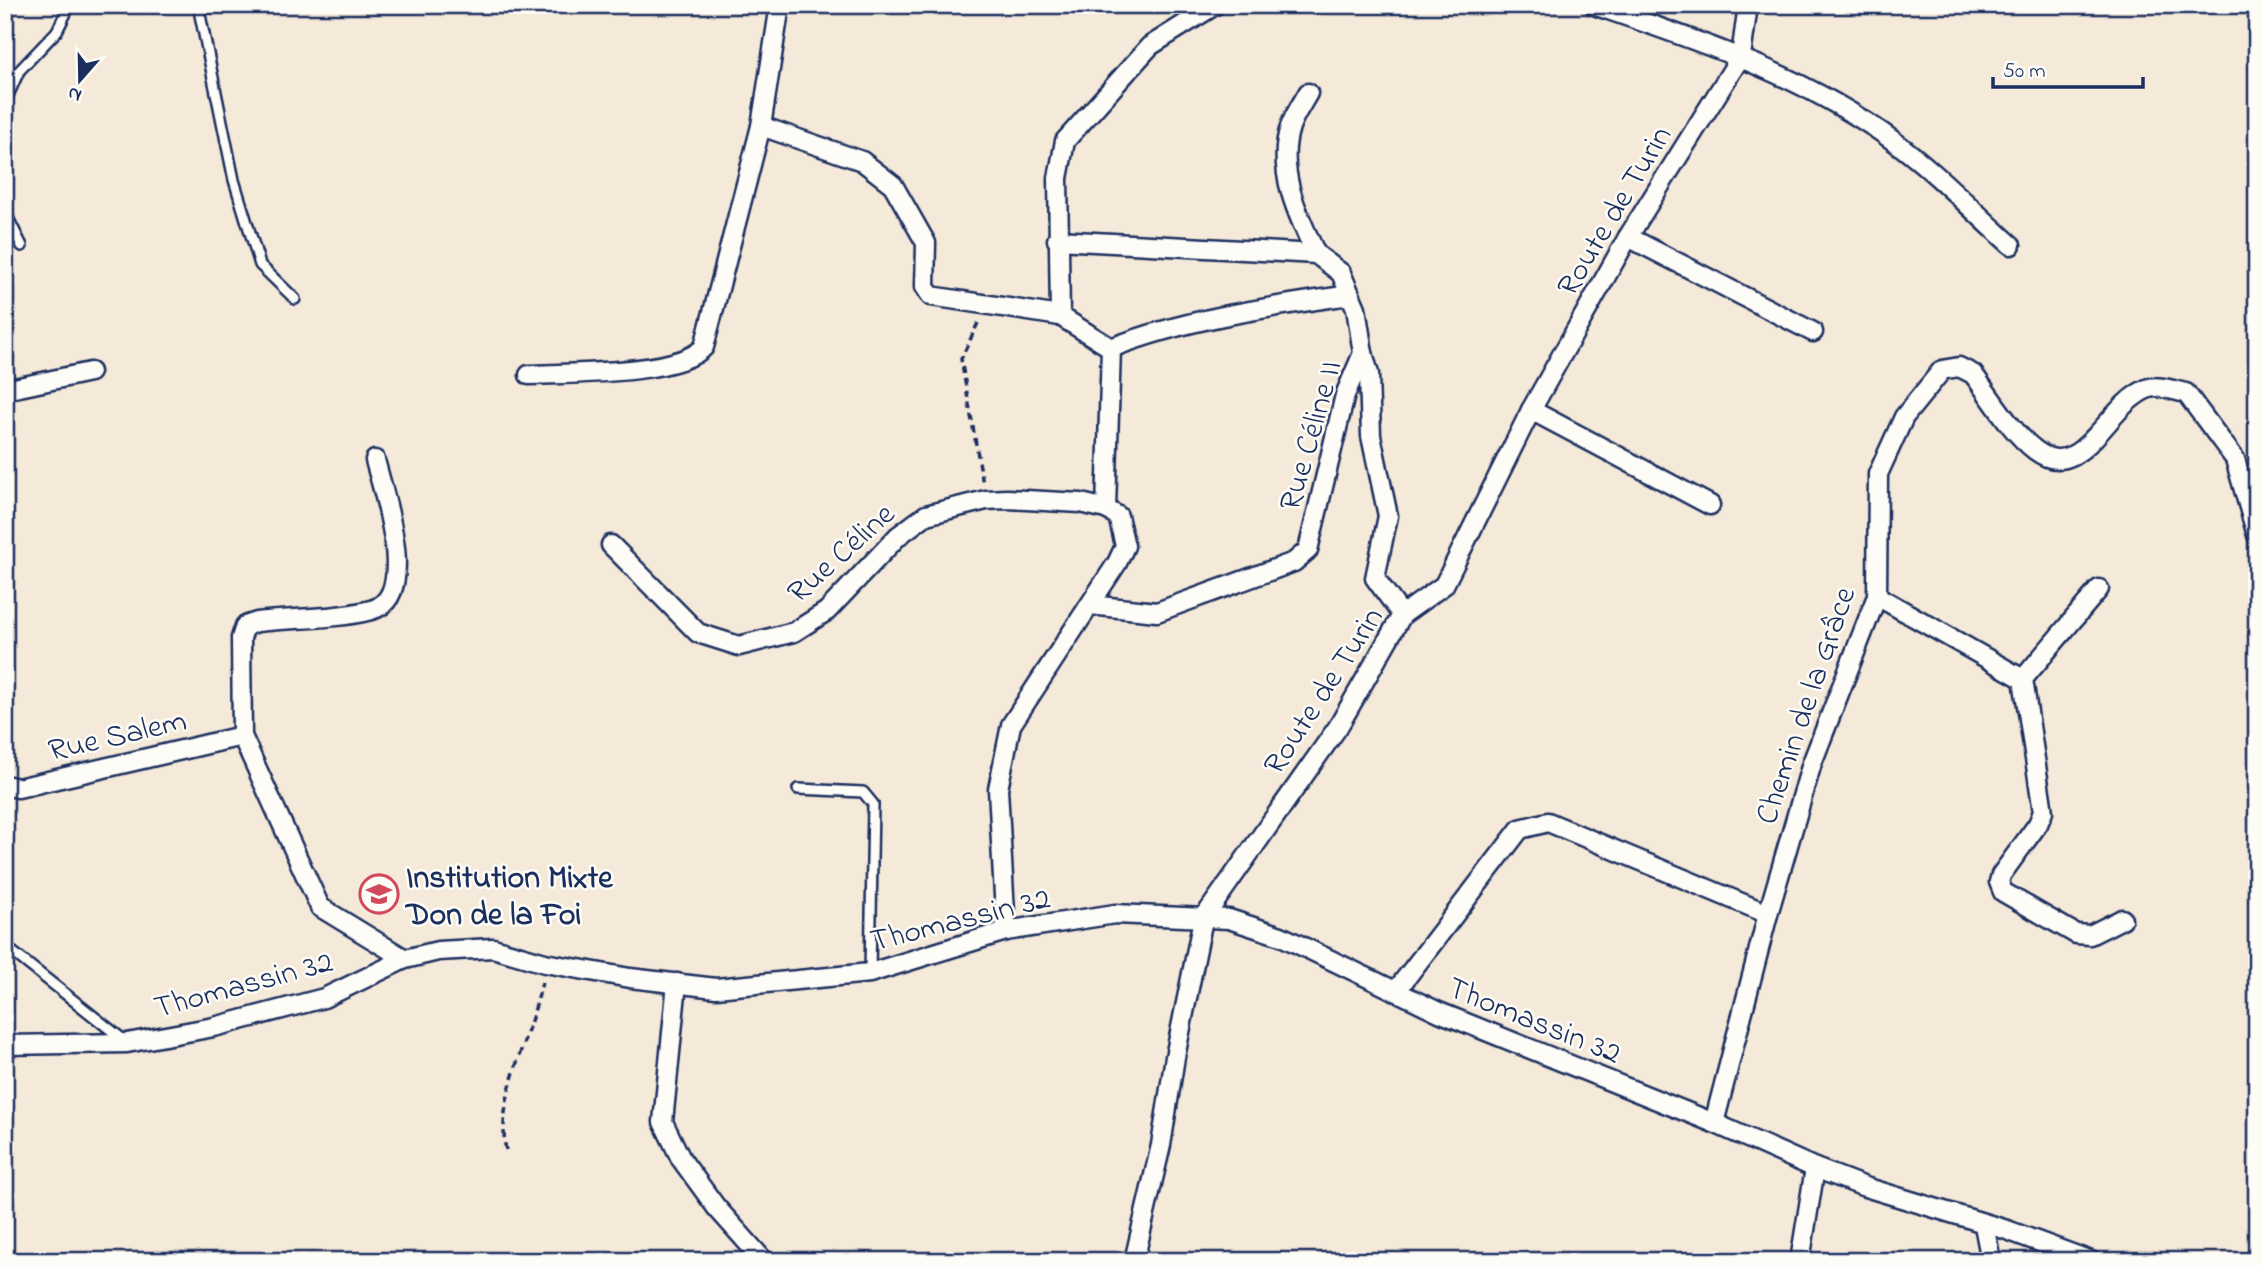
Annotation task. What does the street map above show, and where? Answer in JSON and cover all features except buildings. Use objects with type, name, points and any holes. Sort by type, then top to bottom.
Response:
[{"type":"street","points":[[528,375],[670,365],[696,356],[709,332],[761,126],[780,5]]},
{"type":"street","points":[[1060,316],[1058,178],[1065,141],[1150,46],[1215,5]]},
{"type":"street","points":[[1594,5],[1741,56],[1824,96],[1895,142],[2011,245]]},
{"type":"street","name":"Route de Turin","points":[[1134,1261],[1161,1144],[1203,919],[1338,727],[1402,615],[1444,585],[1531,410],[1628,237],[1741,56],[1748,5]]},
{"type":"street","points":[[1057,240],[1315,254],[1295,208],[1287,150],[1290,127],[1308,93]]},
{"type":"street","points":[[761,126],[862,161],[893,185],[926,243],[925,287],[931,296],[1060,316],[1111,348]]},
{"type":"street","points":[[1628,237],[1813,332]]},
{"type":"street","name":"Rue Céline II","points":[[1090,605],[1157,612],[1294,562],[1308,550],[1345,395],[1363,353],[1356,308],[1341,273],[1315,254]]},
{"type":"street","points":[[1111,348],[1165,329],[1270,307],[1350,295]]},
{"type":"street","points":[[1006,931],[998,789],[1011,725],[1090,605],[1125,546],[1118,516],[1106,509],[1111,348]]},
{"type":"street","points":[[1363,353],[1369,374],[1371,436],[1388,516],[1375,578],[1402,615]]},
{"type":"street","name":"Chemin de la Grâce","points":[[1714,1123],[1768,914],[1812,763],[1877,596],[1878,474],[1904,417],[1942,370],[1959,367],[1973,374],[2034,449],[2055,460],[2077,456],[2124,402],[2152,387],[2186,393],[2235,459],[2257,535]]},
{"type":"street","points":[[5,390],[90,372]]},
{"type":"street","points":[[1531,410],[1710,505]]},
{"type":"street","points":[[375,460],[398,557],[396,579],[389,596],[374,610],[257,622],[245,626],[241,638],[242,736],[320,907],[405,959]]},
{"type":"street","name":"Rue Céline","points":[[611,545],[698,634],[739,646],[794,632],[827,611],[898,536],[926,515],[986,500],[1081,503],[1106,509]]},
{"type":"street","points":[[2099,589],[2023,679],[2043,812],[2038,824],[2001,875],[1999,882],[2003,892],[2076,934],[2090,935],[2122,919]]},
{"type":"street","points":[[1877,596],[2023,679]]},
{"type":"street","name":"Rue Salem","points":[[5,785],[18,788],[242,736]]},
{"type":"street","points":[[1396,991],[1520,829],[1537,823],[1548,822],[1768,914]]},
{"type":"street","name":"Thomassin 32","points":[[5,1045],[127,1043],[214,1027],[324,998],[405,959],[438,951],[493,948],[545,963],[716,988],[870,973],[1006,931],[1115,914],[1229,919],[1281,936],[1439,1012],[1714,1123],[1815,1168],[1984,1225],[2007,1230],[2091,1261]]},
{"type":"street","points":[[677,983],[663,1122],[681,1159],[716,1207],[764,1261]]},
{"type":"street","points":[[1800,1261],[1815,1168]]},
{"type":"street","points":[[1984,1225],[1991,1261]]},
{"type":"lane","points":[[5,102],[19,71],[57,31],[70,5]]},
{"type":"lane","points":[[198,5],[234,180],[260,265],[295,299]]},
{"type":"lane","points":[[5,212],[22,246]]},
{"type":"lane","points":[[797,789],[863,792],[873,804],[870,973]]},
{"type":"lane","points":[[5,946],[127,1043]]},
{"type":"path","points":[[986,500],[961,359],[988,305]]},
{"type":"path","points":[[506,1150],[505,1103],[538,1002],[545,963]]},
{"type":"place","name":"Institution Mixte Don de la Foi","points":[[379,894]]}]
